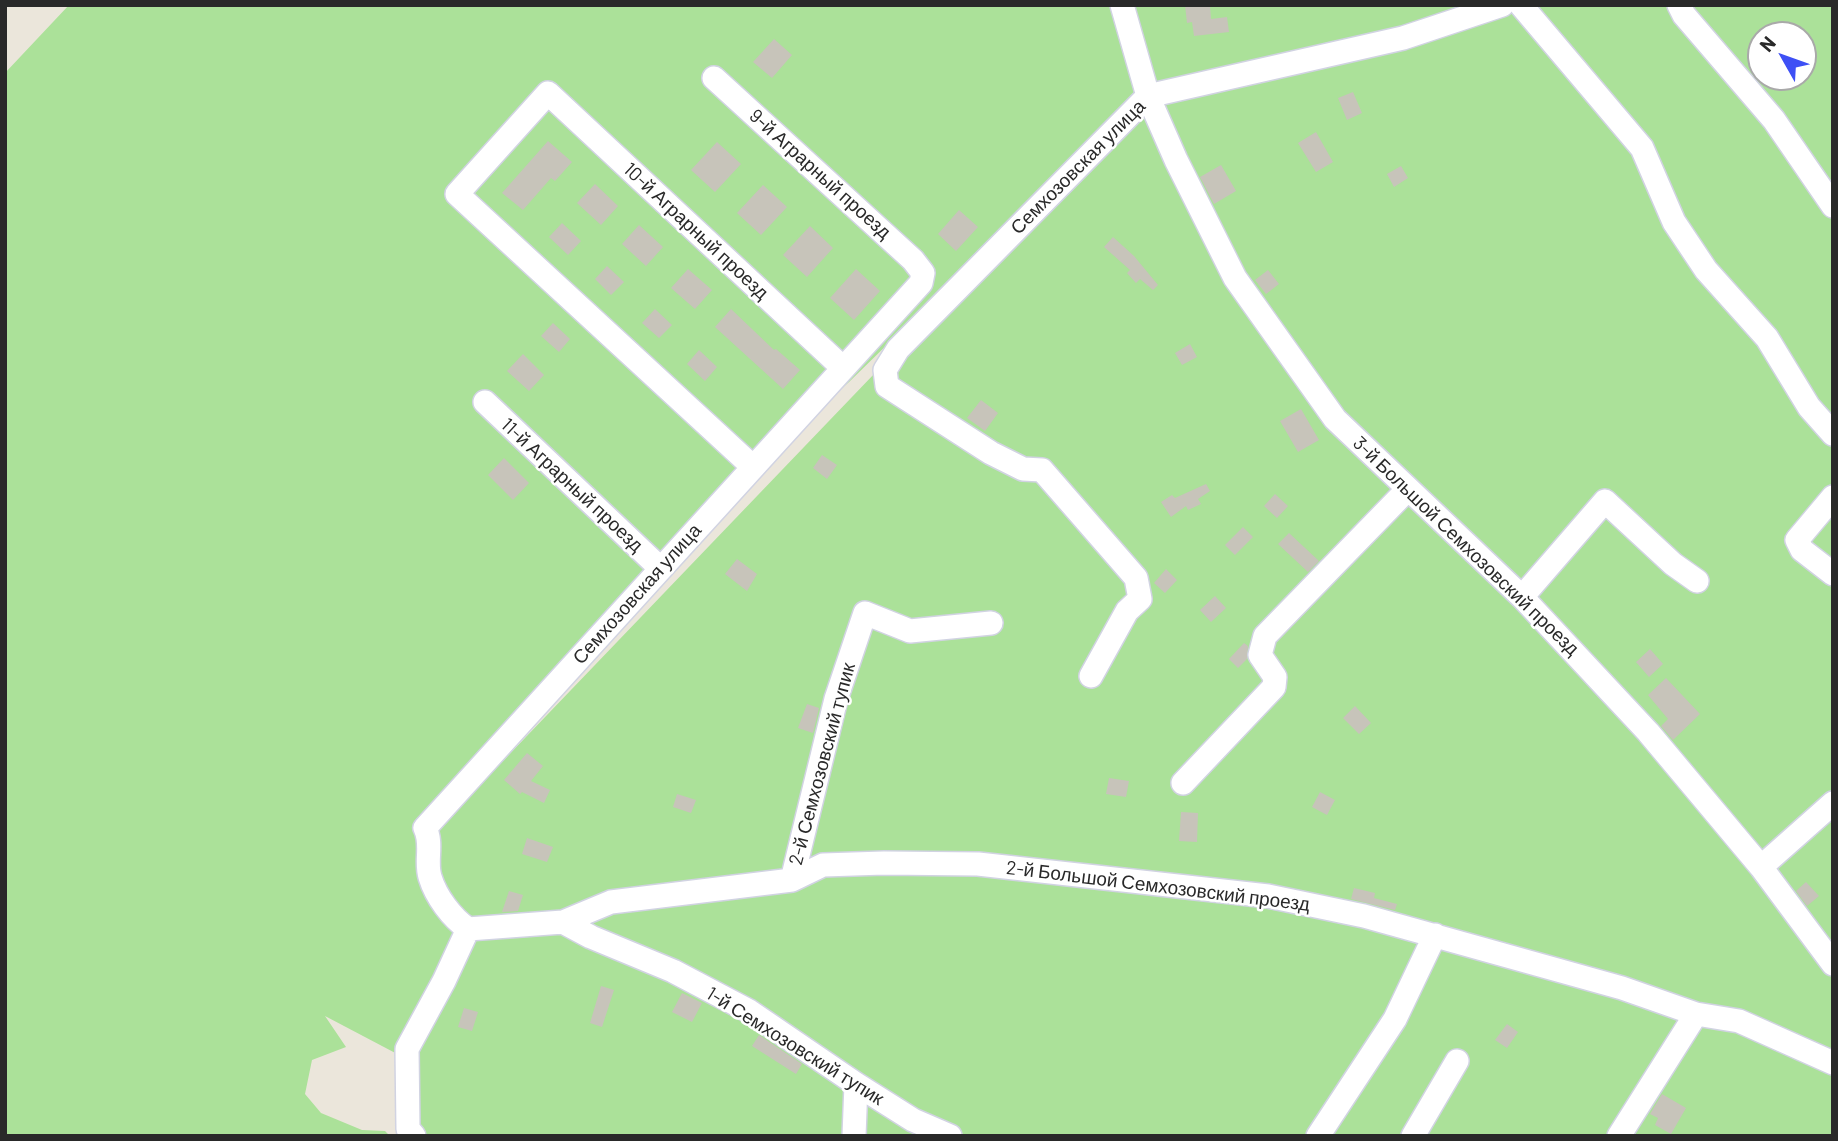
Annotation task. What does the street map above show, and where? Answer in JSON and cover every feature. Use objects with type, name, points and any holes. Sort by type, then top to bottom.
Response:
[{"type":"street","name":"3-й Большой Семхозовский проезд","points":[[1122,5],[1148,96],[1176,160],[1235,278],[1335,419],[1522,597],[1648,732],[1761,867],[1833,964]]},
{"type":"street","name":"Семхозовская улица","points":[[1091,676],[1127,611],[1140,599],[1136,578],[1042,470],[1023,469],[991,453],[887,386],[885,370],[898,349],[1148,96],[1403,38],[1502,5]]},
{"type":"street","points":[[1521,5],[1642,148],[1681,232],[1706,270],[1767,338],[1809,407],[1833,434]]},
{"type":"street","points":[[1679,5],[1684,15],[1774,120],[1833,206]]},
{"type":"street","name":"9-й Аграрный проезд","points":[[714,78],[913,260],[923,273]]},
{"type":"street","name":"10-й Аграрный проезд","points":[[753,467],[457,194],[548,93],[843,368]]},
{"type":"street","name":"Семхозовская улица","points":[[468,929],[452,918],[430,877],[430,838],[425,828],[921,283],[923,273]]},
{"type":"street","name":"11-й Аграрный проезд","points":[[485,402],[660,568]]},
{"type":"street","points":[[1183,783],[1274,687],[1275,677],[1260,654],[1265,636],[1408,489]]},
{"type":"street","points":[[1833,497],[1797,541],[1801,550],[1833,574]]},
{"type":"street","points":[[1522,597],[1605,501],[1673,564],[1697,581]]},
{"type":"street","name":"2-й Семхозовский тупик","points":[[792,880],[836,699],[865,613],[910,631],[991,623]]},
{"type":"street","points":[[1761,867],[1833,803]]},
{"type":"street","name":"2-й Большой Семхозовский проезд","points":[[468,929],[563,922],[611,902],[792,880],[823,865],[978,864],[1268,896],[1364,915],[1622,988],[1696,1014],[1739,1021],[1833,1063]]},
{"type":"street","name":"1-й Семхозовский тупик","points":[[563,922],[591,937],[673,971],[749,1012],[914,1120],[950,1136]]},
{"type":"street","points":[[414,1136],[408,1129],[408,1048],[468,929]]},
{"type":"street","points":[[1318,1136],[1395,1019],[1434,935]]},
{"type":"street","points":[[1619,1136],[1696,1014]]},
{"type":"street","points":[[1413,1136],[1457,1061]]},
{"type":"street","points":[[854,1136],[856,1084]]},
{"type":"green space","points":[[69,5],[1833,5],[1833,1136],[427,1136],[397,1108],[401,1056],[325,1016],[346,1047],[312,1060],[305,1094],[321,1113],[362,1130],[385,1131],[390,1136],[5,1136],[5,73]],"holes":[[[897,335],[898,349],[430,837],[753,467],[849,382]]]},
{"type":"building","points":[[1185,5],[1210,5],[1211,19],[1227,17],[1229,32],[1194,36],[1192,22],[1187,23]]},
{"type":"building","points":[[774,39],[792,55],[772,78],[753,62]]},
{"type":"building","points":[[1353,92],[1362,113],[1347,120],[1338,98]]},
{"type":"building","points":[[1316,132],[1333,162],[1316,172],[1298,143]]},
{"type":"building","points":[[548,141],[572,162],[555,181],[551,178],[523,210],[502,193]]},
{"type":"building","points":[[717,142],[741,164],[715,192],[691,170]]},
{"type":"building","points":[[1221,165],[1236,191],[1214,204],[1200,177]]},
{"type":"building","points":[[1401,166],[1408,178],[1394,187],[1387,174]]},
{"type":"building","points":[[595,184],[618,206],[601,225],[577,203]]},
{"type":"building","points":[[763,185],[787,207],[761,235],[737,213]]},
{"type":"building","points":[[959,210],[978,227],[956,251],[938,234]]},
{"type":"building","points":[[562,223],[581,241],[568,255],[549,237]]},
{"type":"building","points":[[639,225],[663,247],[646,266],[622,244]]},
{"type":"building","points":[[810,226],[833,248],[807,277],[783,255]]},
{"type":"building","points":[[1113,237],[1134,256],[1158,285],[1153,290],[1140,279],[1136,283],[1127,273],[1130,270],[1104,247]]},
{"type":"building","points":[[607,266],[624,282],[611,295],[595,279]]},
{"type":"building","points":[[688,269],[712,290],[695,309],[671,288]]},
{"type":"building","points":[[856,269],[880,291],[854,320],[830,298]]},
{"type":"building","points":[[1268,270],[1279,284],[1266,294],[1255,280]]},
{"type":"building","points":[[655,309],[672,325],[659,338],[642,323]]},
{"type":"building","points":[[731,309],[774,350],[800,370],[783,389],[715,327]]},
{"type":"building","points":[[553,323],[570,339],[559,352],[541,336]]},
{"type":"building","points":[[1190,344],[1197,357],[1182,365],[1175,353]]},
{"type":"building","points":[[699,350],[717,367],[705,381],[687,364]]},
{"type":"building","points":[[523,354],[544,375],[529,391],[507,371]]},
{"type":"building","points":[[981,400],[998,413],[985,431],[967,418]]},
{"type":"building","points":[[1301,409],[1319,440],[1298,452],[1280,421]]},
{"type":"building","points":[[822,455],[837,465],[827,479],[813,468]]},
{"type":"building","points":[[504,458],[529,483],[513,500],[488,475]]},
{"type":"building","points":[[1206,484],[1210,491],[1198,499],[1201,504],[1188,510],[1186,506],[1171,517],[1161,502],[1172,495],[1175,498]]},
{"type":"building","points":[[1275,494],[1288,506],[1277,518],[1264,506]]},
{"type":"building","points":[[1243,527],[1253,537],[1235,555],[1225,545]]},
{"type":"building","points":[[1289,533],[1319,561],[1308,572],[1278,544]]},
{"type":"building","points":[[737,559],[757,574],[747,591],[725,574]]},
{"type":"building","points":[[1166,569],[1177,580],[1165,593],[1154,583]]},
{"type":"building","points":[[1215,596],[1226,608],[1211,622],[1200,610]]},
{"type":"building","points":[[1244,643],[1248,646],[1247,659],[1238,668],[1229,659]]},
{"type":"building","points":[[1650,649],[1663,664],[1649,677],[1636,662]]},
{"type":"building","points":[[1666,678],[1700,714],[1673,740],[1661,726],[1668,719],[1648,695]]},
{"type":"building","points":[[807,704],[819,708],[813,733],[798,728]]},
{"type":"building","points":[[1355,706],[1371,723],[1359,734],[1343,718]]},
{"type":"building","points":[[527,753],[543,766],[531,781],[550,790],[544,803],[522,792],[520,794],[504,780]]},
{"type":"building","points":[[1109,778],[1129,781],[1126,797],[1106,794]]},
{"type":"building","points":[[1320,792],[1335,800],[1327,815],[1312,807]]},
{"type":"building","points":[[677,794],[696,800],[691,813],[673,807]]},
{"type":"building","points":[[1181,812],[1198,813],[1197,842],[1179,841]]},
{"type":"building","points":[[527,838],[553,847],[547,862],[522,854]]},
{"type":"building","points":[[1806,882],[1819,896],[1807,906],[1796,891]]},
{"type":"building","points":[[1354,888],[1375,893],[1374,898],[1397,904],[1395,910],[1351,899]]},
{"type":"building","points":[[509,891],[523,895],[518,911],[502,912]]},
{"type":"building","points":[[601,986],[614,990],[602,1027],[590,1023]]},
{"type":"building","points":[[682,993],[702,1003],[692,1022],[672,1012]]},
{"type":"building","points":[[464,1008],[478,1012],[472,1031],[458,1027]]},
{"type":"building","points":[[1507,1024],[1518,1032],[1507,1048],[1495,1040]]},
{"type":"building","points":[[759,1035],[802,1064],[796,1074],[752,1046]]},
{"type":"building","points":[[1662,1094],[1686,1108],[1671,1134],[1655,1125],[1658,1118],[1650,1114]]}]
